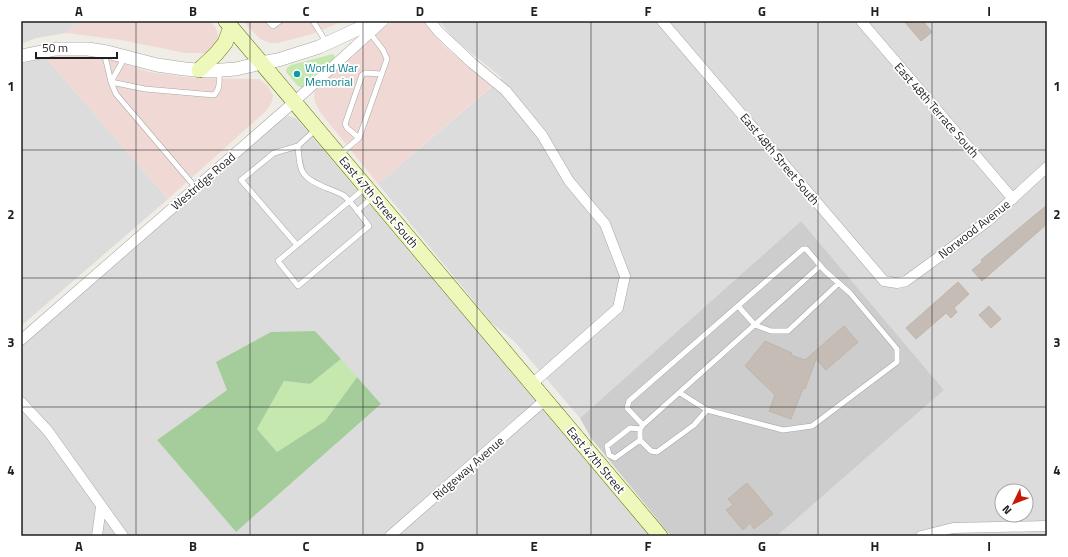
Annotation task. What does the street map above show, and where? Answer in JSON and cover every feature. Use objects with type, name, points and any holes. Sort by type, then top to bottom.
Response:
[{"type":"main road","name":"East 47th Street South","points":[[228,24],[532,384]]},
{"type":"main road","points":[[199,70],[225,43],[228,24]]},
{"type":"main road","name":"East 47th Street","points":[[532,384],[545,400],[603,459],[660,536]]},
{"type":"street","name":"Westridge Road","points":[[21,340],[294,102],[371,27],[384,21]]},
{"type":"street","points":[[430,21],[439,32],[472,63],[506,91],[542,135],[569,181],[605,224],[625,276],[618,308],[532,384]]},
{"type":"street","name":"East 48th Terrace South","points":[[861,21],[1013,199]]},
{"type":"street","name":"East 48th Street South","points":[[665,24],[869,265],[884,281],[897,283]]},
{"type":"street","points":[[21,56],[56,49],[88,49],[104,51],[157,65],[199,70],[236,69],[261,62],[278,60],[327,43],[358,29],[371,27]]},
{"type":"street","name":"Norwood Avenue","points":[[897,283],[906,281],[988,221],[1047,168]]},
{"type":"street","name":"Ridgeway Avenue","points":[[390,536],[545,400]]},
{"type":"street","points":[[21,402],[48,431],[123,536]]},
{"type":"street","points":[[97,536],[101,507]]},
{"type":"street","points":[[921,536],[953,528],[1047,526]]},
{"type":"lane","points":[[268,21],[273,26],[280,21]]},
{"type":"lane","points":[[313,21],[327,43]]},
{"type":"lane","points":[[339,155],[359,138],[387,59],[371,27]]},
{"type":"lane","points":[[104,51],[111,82],[116,94],[196,188]]},
{"type":"lane","points":[[111,82],[125,57]]},
{"type":"lane","points":[[111,82],[145,89],[214,96],[220,86],[219,70]]},
{"type":"lane","points":[[359,138],[347,128],[345,124],[362,75],[365,72],[381,74]]},
{"type":"lane","points":[[297,244],[241,180],[274,153],[298,146],[316,129]]},
{"type":"lane","points":[[298,146],[300,166],[306,177],[312,182],[344,196],[349,202],[357,211],[369,226],[298,286],[278,261],[349,202],[370,192]]},
{"type":"lane","points":[[357,211],[370,192]]},
{"type":"lane","points":[[680,393],[707,410],[783,430],[812,426],[897,362],[897,349],[850,293],[820,266],[806,250],[802,250],[629,401],[628,408],[642,427],[640,440],[615,458],[603,459],[607,446],[630,428],[642,427],[820,266]]},
{"type":"lane","points":[[738,306],[755,325],[771,331],[788,331],[839,283]]},
{"type":"lane","points":[[640,440],[651,451],[657,452],[694,425],[707,410]]},
{"type":"shaded area","points":[[21,21],[80,21],[66,33],[36,38],[21,44]]},
{"type":"shaded area","points":[[80,21],[210,21],[216,28],[219,40],[206,53],[185,53],[121,40],[66,33]]},
{"type":"shaded area","points":[[243,21],[344,21],[312,34],[278,43],[270,43],[260,39]]},
{"type":"shaded area","points":[[392,21],[423,21],[444,46],[492,86],[378,184],[320,112],[315,102],[314,93],[318,86]]},
{"type":"shaded area","points":[[439,21],[1047,21],[1047,536],[777,536],[944,390],[801,221],[580,418],[515,342],[491,322],[378,184],[502,78],[455,40]]},
{"type":"shaded area","points":[[68,55],[107,58],[149,72],[193,78],[259,79],[268,86],[273,95],[272,102],[265,112],[168,199],[45,57]]},
{"type":"shaded area","points":[[45,57],[168,199],[21,326],[21,64]]},
{"type":"shaded area","points":[[288,116],[296,118],[653,536],[21,536],[21,346],[278,122]],"holes":[[[315,331],[381,404],[236,532],[157,440],[227,390]]]},
{"type":"shaded area","points":[[801,221],[944,390],[777,536],[671,536],[591,438],[580,418]]},
{"type":"green space","points":[[333,54],[335,57],[327,66],[316,72],[302,88],[297,85],[286,72],[287,68],[291,65]]},
{"type":"green space","points":[[315,331],[341,359],[310,384],[284,381],[257,429],[277,452],[325,421],[357,377],[381,404],[236,532],[157,440],[227,390],[216,362],[271,332]]},
{"type":"green space","points":[[341,359],[357,377],[325,421],[277,452],[257,429],[284,381],[310,384]]},
{"type":"building","points":[[904,21],[923,21],[932,32],[921,41]]},
{"type":"building","points":[[1047,205],[1047,224],[982,281],[972,270],[982,262],[981,260]]},
{"type":"building","points":[[958,282],[969,294],[954,308],[957,312],[951,318],[946,313],[916,339],[906,328]]},
{"type":"building","points":[[989,306],[1001,319],[991,328],[979,315]]},
{"type":"building","points":[[844,326],[858,342],[826,370],[816,359],[805,389],[803,388],[791,419],[769,411],[775,395],[745,366],[765,341],[792,353],[791,355],[805,360]]},
{"type":"building","points":[[747,483],[773,514],[754,529],[750,523],[743,530],[726,510],[733,505],[728,499]]},
{"type":"place","name":"World War Memorial","points":[[297,74]]}]
